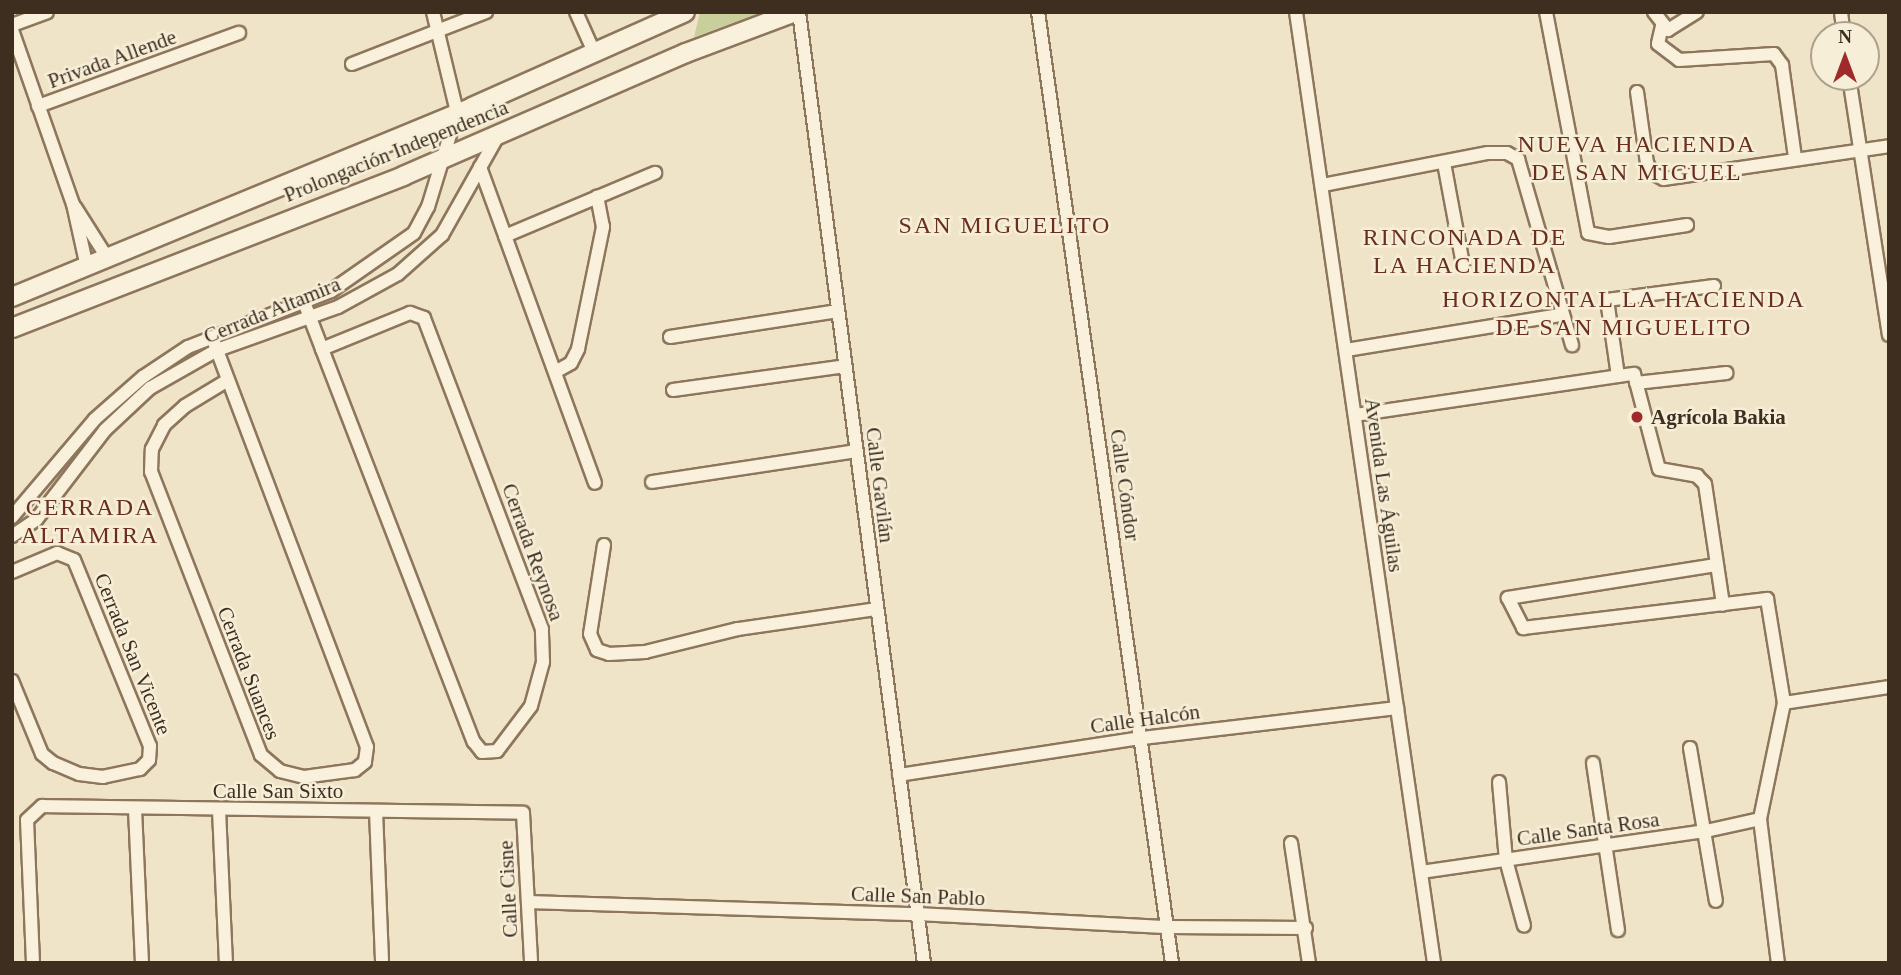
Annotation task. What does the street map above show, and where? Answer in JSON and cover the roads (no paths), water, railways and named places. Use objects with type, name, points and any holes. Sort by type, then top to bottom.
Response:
[{"type":"street","points":[[47,12],[12,27],[73,204],[87,267]]},
{"type":"street","points":[[433,12],[457,112]]},
{"type":"street","points":[[352,64],[486,12]]},
{"type":"street","points":[[576,12],[594,52]]},
{"type":"street","name":"Prolongación Independencia","points":[[12,297],[108,260],[685,12]]},
{"type":"street","name":"Prolongación Independencia","points":[[12,328],[439,161],[686,53],[797,12]]},
{"type":"street","name":"Calle Gavilán","points":[[797,12],[924,963]]},
{"type":"street","name":"Calle Cóndor","points":[[1038,12],[1172,963]]},
{"type":"street","name":"Avenida Las Águilas","points":[[1296,12],[1434,963]]},
{"type":"street","points":[[1546,12],[1588,233],[1609,237],[1687,225]]},
{"type":"street","points":[[1654,12],[1662,26],[1658,44],[1679,60],[1774,54],[1783,65],[1796,158]]},
{"type":"street","points":[[1662,26],[1676,27],[1696,12]]},
{"type":"street","name":"Privada Allende","points":[[38,106],[239,33]]},
{"type":"street","points":[[1851,91],[1889,335]]},
{"type":"street","points":[[1637,92],[1647,163],[1652,173],[1664,179],[1889,146]]},
{"type":"street","name":"Cerrada Altamira","points":[[12,517],[95,419],[143,377],[187,347],[304,302],[368,269],[414,233],[428,207],[439,161],[457,112]]},
{"type":"street","name":"Cerrada Altamira","points":[[12,536],[36,520],[106,430],[150,388],[217,351],[338,307],[398,274],[442,235],[499,134]]},
{"type":"street","points":[[1323,185],[1489,153],[1507,153],[1518,159],[1560,315],[1572,345]]},
{"type":"street","points":[[1444,163],[1463,265]]},
{"type":"street","points":[[480,167],[595,483]]},
{"type":"street","points":[[505,236],[655,173]]},
{"type":"street","points":[[555,372],[571,363],[578,349],[603,227],[597,197]]},
{"type":"street","points":[[73,204],[108,260]]},
{"type":"street","points":[[1618,376],[1608,300],[1714,286]]},
{"type":"street","name":"Cerrada Reynosa","points":[[304,302],[310,316],[322,349],[474,742],[482,752],[497,751],[531,706],[543,662],[542,629],[424,318],[410,313],[322,349]]},
{"type":"street","points":[[670,337],[838,311]]},
{"type":"street","points":[[1346,350],[1560,315]]},
{"type":"street","name":"Cerrada Suances","points":[[212,337],[367,747],[365,762],[355,770],[304,777],[280,771],[261,755],[151,472],[152,449],[164,425],[185,406],[228,380]]},
{"type":"street","points":[[673,390],[845,366]]},
{"type":"street","points":[[1636,383],[1726,373]]},
{"type":"street","points":[[1355,415],[1634,374],[1659,469],[1697,476],[1704,484],[1723,605]]},
{"type":"street","points":[[652,482],[856,451]]},
{"type":"street","points":[[604,545],[590,634],[597,650],[608,654],[645,652],[738,629],[877,609]]},
{"type":"street","name":"Cerrada San Vicente","points":[[12,572],[57,553],[74,560],[150,746],[149,760],[140,769],[103,777],[79,774],[53,763],[42,754],[12,681]]},
{"type":"street","points":[[1716,565],[1508,598],[1523,628],[1767,599],[1784,703],[1760,819],[1778,963]]},
{"type":"street","points":[[1784,703],[1889,687]]},
{"type":"street","name":"Calle Halcón","points":[[899,775],[1142,738],[1397,708]]},
{"type":"street","points":[[1690,748],[1716,901]]},
{"type":"street","points":[[1593,763],[1618,930]]},
{"type":"street","points":[[1499,782],[1506,860],[1524,926]]},
{"type":"street","name":"Calle San Sixto","points":[[33,963],[27,820],[33,810],[42,806],[523,813]]},
{"type":"street","points":[[135,809],[142,963]]},
{"type":"street","points":[[219,810],[226,963]]},
{"type":"street","points":[[376,811],[382,963]]},
{"type":"street","name":"Calle Cisne","points":[[523,813],[531,963]]},
{"type":"street","name":"Calle Santa Rosa","points":[[1421,872],[1606,847],[1706,831],[1760,819]]},
{"type":"street","points":[[1291,843],[1306,928],[1309,963]]},
{"type":"street","name":"Calle San Pablo","points":[[528,902],[917,914],[1169,927],[1306,928]]},
{"type":"place","name":"Agrícola Bakia","points":[[1637,417]]},
{"type":"district","name":"NUEVA HACIENDA DE SAN MIGUEL","points":[[1637,159]]},
{"type":"district","name":"SAN MIGUELITO","points":[[1005,226]]},
{"type":"district","name":"RINCONADA DE LA HACIENDA","points":[[1465,252]]},
{"type":"district","name":"HORIZONTAL LA HACIENDA DE SAN MIGUELITO","points":[[1624,314]]},
{"type":"district","name":"CERRADA ALTAMIRA","points":[[90,522]]}]
